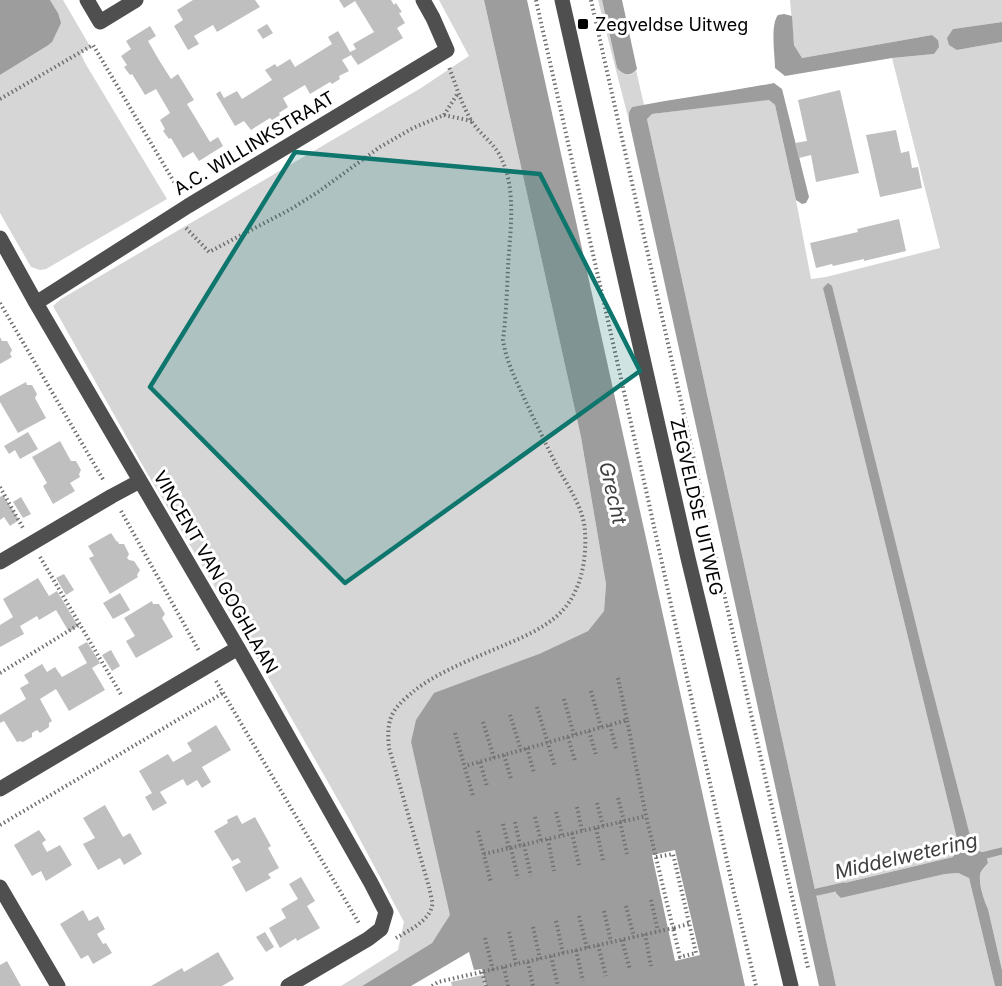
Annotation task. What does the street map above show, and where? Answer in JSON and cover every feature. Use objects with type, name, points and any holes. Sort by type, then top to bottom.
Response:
[{"type":"street","points":[[87,0],[100,22],[136,0]]},
{"type":"street","points":[[423,0],[447,50],[442,53]]},
{"type":"street","name":"ZEGVELDSE UITWEG","points":[[562,0],[688,558],[791,986]]},
{"type":"street","name":"A.C. WILLINKSTRAAT","points":[[36,303],[188,206],[442,53]]},
{"type":"street","name":"VINCENT VAN GOGHLAAN","points":[[0,238],[366,873],[386,912],[381,929]]},
{"type":"street","points":[[0,562],[140,481]]},
{"type":"street","points":[[0,789],[238,648]]},
{"type":"street","points":[[0,887],[58,986]]},
{"type":"street","points":[[288,986],[381,929]]},
{"type":"path","points":[[536,0],[756,986]]},
{"type":"path","name":"ZEGVELDSE UITWEG","points":[[591,0],[809,974]]},
{"type":"path","points":[[0,99],[93,45],[188,206]]},
{"type":"path","points":[[381,929],[394,939],[416,927],[428,914],[432,905],[429,887],[389,748],[387,731],[393,713],[424,683],[530,633],[558,616],[578,587],[584,566],[585,532],[573,493],[537,426],[505,354],[503,340],[511,202],[501,157],[472,121],[442,53]]},
{"type":"path","points":[[174,215],[209,252],[291,209],[380,147],[444,114],[458,93]]},
{"type":"path","points":[[444,114],[472,121]]},
{"type":"path","points":[[0,303],[112,496],[207,667],[368,939]]},
{"type":"path","points":[[0,487],[131,712]]},
{"type":"path","points":[[0,674],[80,624]]},
{"type":"path","points":[[618,678],[646,816],[656,858],[680,957],[696,953],[673,854],[656,858]]},
{"type":"path","points":[[591,691],[602,727]]},
{"type":"path","points":[[0,825],[223,693]]},
{"type":"path","points":[[564,699],[574,735]]},
{"type":"path","points":[[537,706],[555,767]]},
{"type":"path","points":[[510,715],[521,750]]},
{"type":"path","points":[[465,766],[627,720]]},
{"type":"path","points":[[483,722],[494,758]]},
{"type":"path","points":[[610,725],[616,749]]},
{"type":"path","points":[[589,731],[596,755]]},
{"type":"path","points":[[455,733],[473,796]]},
{"type":"path","points":[[568,737],[576,761]]},
{"type":"path","points":[[527,748],[534,773]]},
{"type":"path","points":[[504,755],[511,779]]},
{"type":"path","points":[[480,762],[487,786]]},
{"type":"path","points":[[618,798],[627,854]]},
{"type":"path","points":[[597,803],[603,826]]},
{"type":"path","points":[[577,807],[582,831]]},
{"type":"path","points":[[556,812],[561,836]]},
{"type":"path","points":[[484,854],[646,816]]},
{"type":"path","points":[[536,817],[541,841]]},
{"type":"path","points":[[515,822],[531,876]]},
{"type":"path","points":[[503,824],[518,879]]},
{"type":"path","points":[[596,828],[603,860]]},
{"type":"path","points":[[478,831],[491,883]]},
{"type":"path","points":[[572,833],[579,865]]},
{"type":"path","points":[[548,839],[555,871]]},
{"type":"path","points":[[651,900],[658,931]]},
{"type":"path","points":[[626,906],[634,937]]},
{"type":"path","points":[[604,911],[611,942]]},
{"type":"path","points":[[579,916],[587,948]]},
{"type":"path","points":[[556,921],[563,953]]},
{"type":"path","points":[[432,986],[438,982],[689,924]]},
{"type":"path","points":[[533,927],[540,959]]},
{"type":"path","points":[[509,932],[516,964]]},
{"type":"path","points":[[645,934],[651,966]]},
{"type":"path","points":[[485,938],[493,970]]},
{"type":"path","points":[[622,940],[630,970]]},
{"type":"path","points":[[598,945],[606,976]]},
{"type":"path","points":[[576,950],[583,981]]},
{"type":"path","points":[[551,956],[558,986]]},
{"type":"path","points":[[528,962],[533,986]]},
{"type":"path","points":[[504,967],[508,986]]},
{"type":"path","points":[[482,972],[486,986]]},
{"type":"highlighted area","points":[[295,152],[540,174],[640,371],[345,583],[150,387]]},
{"type":"shaded area","points":[[50,0],[63,0],[91,48],[81,54],[85,63],[167,199],[46,269],[40,270],[31,267],[0,213],[0,75],[47,46],[58,13]]},
{"type":"shaded area","points":[[439,0],[484,0],[581,437],[606,584],[604,611],[588,631],[539,654],[411,742],[451,915],[432,943],[362,986],[341,986],[398,950],[404,922],[349,819],[140,461],[53,306],[61,299],[421,88],[469,56]]},
{"type":"shaded area","points":[[598,0],[602,0],[617,68],[628,75],[636,70],[644,105],[632,107],[629,112],[629,121]]},
{"type":"shaded area","points":[[790,0],[1002,0],[1002,22],[953,29],[957,50],[1002,42],[1002,970],[980,884],[980,875],[988,859],[973,848],[923,653],[823,288],[958,843],[953,857],[836,885],[841,898],[945,874],[958,873],[969,878],[995,986],[836,986],[647,119],[652,114],[754,101],[769,100],[775,105],[811,279],[940,248],[892,58],[934,54],[938,40],[932,35],[802,58],[794,45]]},
{"type":"water","points":[[0,0],[50,0],[61,23],[52,42],[0,75]]},
{"type":"water","name":"Grecht","points":[[484,0],[527,0],[745,986],[486,986],[482,969],[474,970],[469,952],[411,986],[362,986],[432,943],[450,915],[411,742],[416,720],[434,693],[539,654],[588,631],[604,611],[606,584],[581,437]]},
{"type":"water","points":[[602,0],[622,0],[637,69],[634,72],[625,74],[617,68]]},
{"type":"water","points":[[778,15],[792,16],[794,45],[802,58],[932,35],[938,40],[939,47],[934,54],[892,58],[785,76],[775,68],[774,40],[776,20]]},
{"type":"water","points":[[1002,22],[1002,42],[957,50],[949,45],[947,38],[953,29]]},
{"type":"water","points":[[774,83],[782,89],[809,197],[806,203],[802,204],[796,200],[775,105],[769,100],[652,114],[647,119],[836,986],[819,986],[629,121],[629,112],[632,107]]},
{"type":"water","points":[[828,283],[832,286],[973,847],[985,854],[988,863],[982,870],[980,884],[1002,970],[1002,986],[995,986],[969,878],[958,873],[945,874],[841,898],[836,893],[836,885],[953,857],[958,843],[823,288]]},
{"type":"pier","points":[[675,850],[700,955],[675,961],[652,855]]},
{"type":"building","points":[[193,0],[255,0],[260,7],[217,32],[213,25],[194,36],[199,44],[188,50],[174,26],[183,20],[177,10]]},
{"type":"building","points":[[339,0],[391,0],[402,12],[399,13],[405,23],[397,28],[403,38],[358,65],[351,55],[342,60],[349,71],[339,76],[340,79],[310,94],[305,85],[283,98],[288,107],[272,120],[270,118],[251,130],[244,121],[235,126],[216,94],[220,91],[224,98],[237,91],[242,99],[272,80],[265,70],[275,64],[277,67],[290,59],[295,67],[332,44],[328,37],[338,31],[350,52],[356,49],[353,44],[374,32],[355,1],[344,8]]},
{"type":"building","points":[[267,24],[273,33],[263,39],[257,30]]},
{"type":"building","points":[[150,26],[156,36],[148,41],[159,60],[171,79],[178,74],[194,100],[187,104],[210,142],[218,137],[223,146],[199,161],[193,152],[183,158],[171,138],[169,139],[163,131],[165,129],[160,120],[170,113],[156,89],[145,95],[132,74],[130,75],[124,67],[127,65],[121,56],[131,49],[126,41]]},
{"type":"building","points":[[840,90],[859,173],[816,182],[811,155],[799,158],[795,143],[807,141],[798,100]]},
{"type":"building","points":[[896,130],[901,153],[909,151],[912,168],[918,167],[922,188],[880,197],[866,135]]},
{"type":"building","points":[[899,219],[906,251],[864,261],[864,259],[816,268],[810,243],[858,232],[857,229]]},
{"type":"building","points":[[0,337],[2,341],[7,341],[12,350],[10,354],[12,357],[0,364]]},
{"type":"building","points":[[26,382],[27,385],[32,385],[37,394],[35,398],[46,418],[18,433],[0,402],[0,396]]},
{"type":"building","points":[[28,432],[38,449],[20,459],[15,450],[9,454],[4,446]]},
{"type":"building","points":[[60,441],[71,461],[76,461],[81,470],[80,477],[70,483],[75,491],[53,504],[43,486],[47,483],[32,457]]},
{"type":"building","points":[[3,495],[19,520],[10,526],[4,517],[0,520],[0,497]]},
{"type":"building","points":[[21,497],[31,514],[23,518],[13,502]]},
{"type":"building","points":[[111,533],[119,544],[124,544],[129,554],[127,558],[134,561],[140,570],[138,577],[110,594],[89,558],[94,556],[88,546]]},
{"type":"building","points":[[64,574],[74,590],[66,595],[56,578]]},
{"type":"building","points":[[38,578],[49,596],[57,591],[78,626],[69,632],[56,610],[39,620],[37,616],[20,626],[24,634],[0,647],[0,625],[13,617],[3,599]]},
{"type":"building","points":[[120,593],[130,610],[113,619],[103,603]]},
{"type":"building","points":[[152,601],[153,604],[159,604],[165,614],[162,618],[173,637],[136,658],[126,641],[135,636],[124,618]]},
{"type":"building","points":[[87,642],[100,663],[92,668],[105,690],[69,711],[56,689],[40,699],[52,721],[49,727],[40,733],[37,730],[32,733],[32,737],[23,742],[17,742],[4,721],[0,723],[0,715],[26,699],[20,688],[29,683],[24,675],[42,664],[47,672],[55,667],[62,677],[87,663],[78,647]]},
{"type":"building","points":[[111,650],[120,666],[112,671],[102,655]]},
{"type":"building","points":[[216,725],[231,750],[202,767],[211,782],[202,788],[197,780],[187,786],[183,779],[160,792],[167,803],[153,811],[145,797],[152,793],[139,771],[168,754],[173,762],[192,751],[187,743]]},
{"type":"building","points":[[105,805],[123,837],[130,833],[142,854],[124,865],[120,858],[98,870],[83,844],[95,838],[83,818]]},
{"type":"building","points":[[237,815],[242,824],[255,817],[271,846],[268,848],[279,868],[268,874],[271,878],[246,892],[232,867],[241,862],[238,858],[232,861],[214,831]]},
{"type":"building","points":[[39,830],[46,840],[42,843],[47,852],[60,845],[72,865],[46,881],[41,871],[32,876],[14,845]]},
{"type":"building","points":[[301,877],[315,901],[307,906],[320,928],[280,948],[269,928],[286,918],[281,909],[298,899],[289,884]]},
{"type":"building","points":[[83,910],[89,921],[98,916],[105,929],[97,934],[112,953],[93,964],[88,955],[81,959],[60,924]]},
{"type":"building","points":[[265,932],[274,947],[266,952],[256,937]]},
{"type":"building","points":[[218,952],[234,979],[222,986],[151,986],[182,968],[184,972]]},
{"type":"building","points":[[7,961],[21,986],[0,986],[0,965]]},
{"type":"building","points":[[483,975],[485,986],[452,986],[451,982]]},
{"type":"waterway","name":"Middelwetering","points":[[978,857],[1002,851]]},
{"type":"waterway","name":"Middelwetering","points":[[817,892],[844,886]]},
{"type":"place","name":"Zegveldse Uitweg","points":[[583,24]]}]
